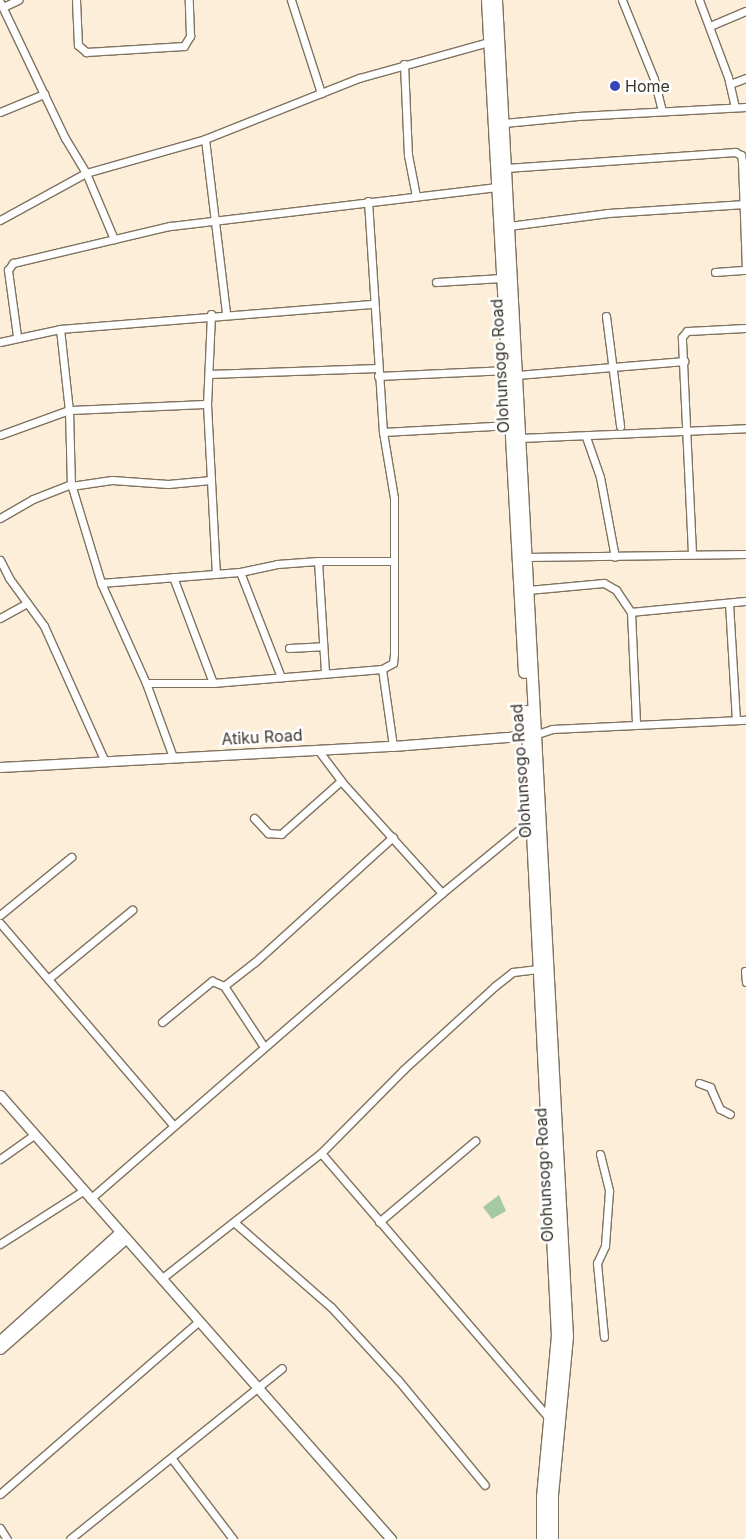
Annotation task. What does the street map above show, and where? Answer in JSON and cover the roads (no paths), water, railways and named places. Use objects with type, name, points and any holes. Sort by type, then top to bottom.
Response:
[{"type":"main road","name":"Olohunsogo Road","points":[[487,0],[502,278],[520,438],[528,590],[531,820],[538,969],[559,1254],[567,1336],[552,1495],[552,1539]]},
{"type":"main road","name":"Olohunsogo Road","points":[[496,0],[506,168],[512,373],[511,426],[559,1254],[557,1336],[542,1497],[542,1539]]},
{"type":"street","points":[[18,0],[1,5],[65,138],[86,173],[114,239]]},
{"type":"street","points":[[76,0],[78,46],[86,52],[184,46],[190,36],[189,0]]},
{"type":"street","points":[[291,0],[321,93]]},
{"type":"street","points":[[622,0],[654,79],[662,111]]},
{"type":"street","points":[[699,0],[730,84],[735,107]]},
{"type":"street","points":[[710,26],[746,11]]},
{"type":"street","points":[[0,220],[86,173],[205,140],[359,78],[489,42]]},
{"type":"street","points":[[404,64],[408,155],[416,196]]},
{"type":"street","points":[[730,84],[746,78]]},
{"type":"street","points":[[0,112],[44,94]]},
{"type":"street","points":[[504,124],[662,111],[746,107]]},
{"type":"street","points":[[205,140],[217,218],[226,313]]},
{"type":"street","points":[[506,168],[735,152],[741,155],[746,270],[715,272]]},
{"type":"street","points":[[17,336],[9,290],[10,266],[114,239],[217,218],[498,187]]},
{"type":"street","points":[[146,683],[213,683],[382,669],[393,663],[394,498],[383,432],[378,376],[368,201]]},
{"type":"street","points":[[508,226],[608,213],[744,204]]},
{"type":"street","points":[[436,282],[502,278]]},
{"type":"street","points":[[0,342],[17,336],[60,329],[211,314],[374,304]]},
{"type":"street","points":[[211,314],[207,404],[216,574]]},
{"type":"street","points":[[606,316],[620,426]]},
{"type":"street","points":[[692,554],[689,431],[682,337],[687,331],[746,328]]},
{"type":"street","points":[[60,329],[69,410],[71,485],[101,583],[146,683],[173,757]]},
{"type":"street","points":[[378,376],[512,373],[684,361]]},
{"type":"street","points":[[209,374],[378,368]]},
{"type":"street","points":[[0,435],[69,410],[207,404]]},
{"type":"street","points":[[383,432],[511,426]]},
{"type":"street","points":[[520,438],[586,437],[746,428]]},
{"type":"street","points":[[586,437],[600,476],[615,557]]},
{"type":"street","points":[[0,518],[33,499],[71,485],[112,480],[168,484],[211,480]]},
{"type":"street","points":[[526,557],[746,554]]},
{"type":"street","points":[[0,560],[44,626],[106,762]]},
{"type":"street","points":[[101,583],[240,572],[277,564],[318,561],[394,561]]},
{"type":"street","points":[[318,561],[325,673]]},
{"type":"street","points":[[240,572],[282,677]]},
{"type":"street","points":[[173,577],[213,683]]},
{"type":"street","points":[[528,590],[604,583],[616,590],[631,612],[636,723]]},
{"type":"street","points":[[631,612],[746,601]]},
{"type":"street","points":[[729,602],[736,720]]},
{"type":"street","points":[[0,618],[27,603]]},
{"type":"street","points":[[289,648],[323,646]]},
{"type":"street","points":[[382,669],[393,746]]},
{"type":"street","points":[[530,736],[552,729],[636,723],[746,720]]},
{"type":"street","name":"Atiku Road","points":[[0,767],[393,746],[530,736]]},
{"type":"street","points":[[318,750],[341,781],[442,893]]},
{"type":"street","points":[[254,818],[268,833],[281,834],[341,781]]},
{"type":"street","points":[[90,1199],[173,1124],[442,893],[531,820]]},
{"type":"street","points":[[224,986],[255,962],[393,837]]},
{"type":"street","points":[[0,916],[71,857]]},
{"type":"street","points":[[48,979],[132,910]]},
{"type":"street","points":[[0,923],[173,1124]]},
{"type":"street","points":[[161,1278],[236,1223],[321,1153],[403,1070],[512,972],[538,969]]},
{"type":"street","points":[[745,971],[746,982]]},
{"type":"street","points":[[162,1022],[212,981],[224,986],[264,1047]]},
{"type":"street","points":[[699,1083],[710,1087],[720,1108],[730,1114]]},
{"type":"street","points":[[0,1095],[390,1539]]},
{"type":"street","points":[[0,1159],[34,1134]]},
{"type":"street","points":[[379,1222],[475,1141]]},
{"type":"street","points":[[321,1153],[550,1419]]},
{"type":"street","points":[[600,1154],[609,1191],[605,1246],[597,1263],[604,1337]]},
{"type":"street","points":[[0,1244],[83,1191]]},
{"type":"street","points":[[236,1223],[337,1314],[398,1380],[485,1485]]},
{"type":"street","points":[[0,1340],[122,1236]]},
{"type":"street","points":[[0,1349],[122,1236]]},
{"type":"street","points":[[0,1495],[199,1321]]},
{"type":"street","points":[[70,1539],[172,1459],[282,1368]]},
{"type":"street","points":[[172,1459],[233,1539]]},
{"type":"street","points":[[0,1528],[7,1539]]},
{"type":"place","name":"Home","points":[[615,86]]}]
